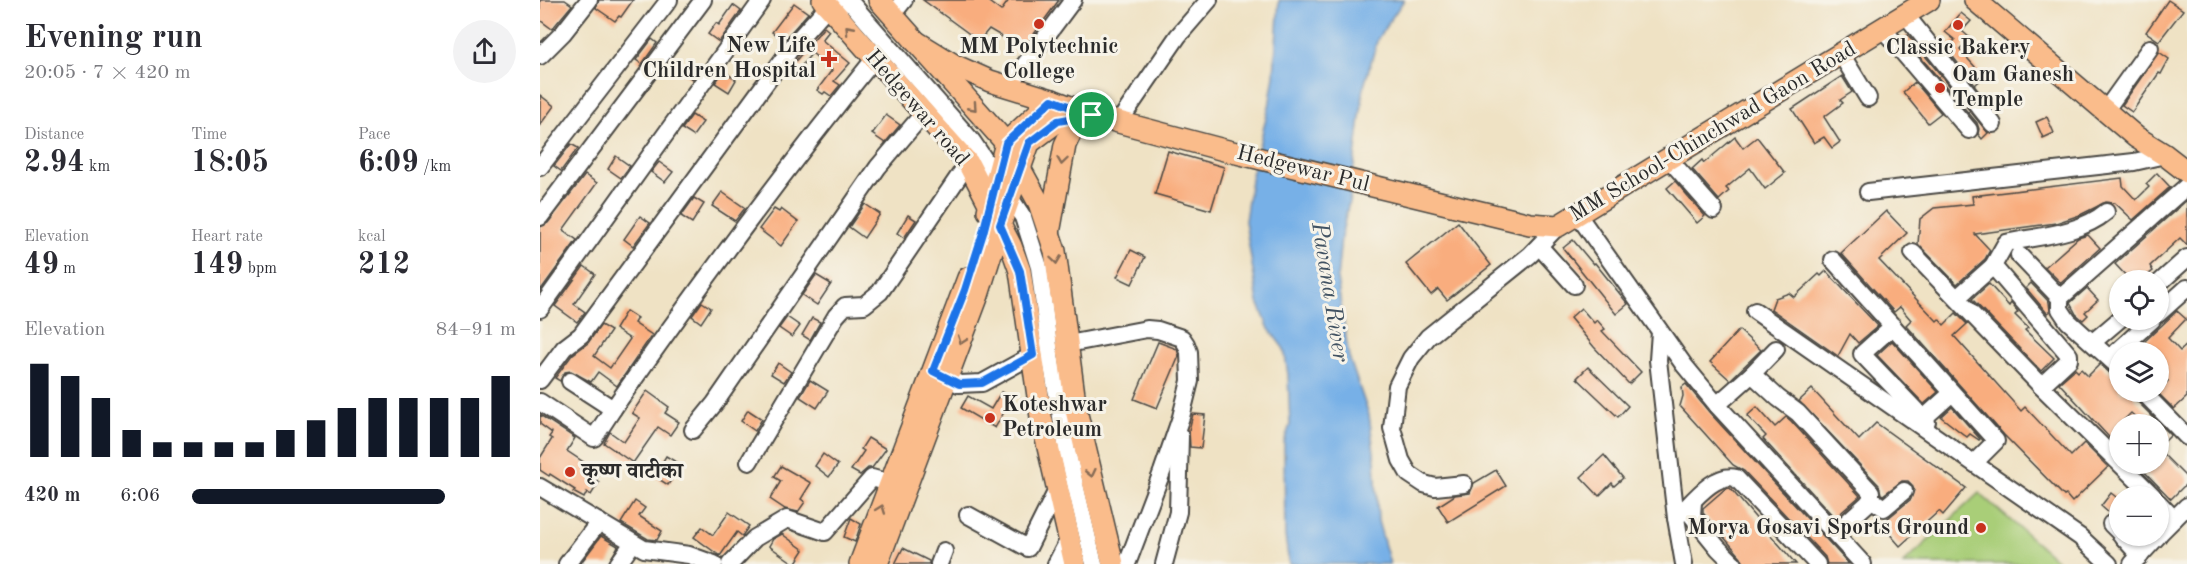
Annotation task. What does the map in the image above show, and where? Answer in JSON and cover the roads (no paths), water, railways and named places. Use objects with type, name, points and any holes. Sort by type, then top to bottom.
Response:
[{"type":"main road","name":"MM School-Chinchwad Gaon Road","points":[[1383,188],[1530,224],[1558,226],[1929,0]]},
{"type":"main road","points":[[1975,0],[2136,137],[2187,172]]},
{"type":"main road","name":"Hedgewar road","points":[[840,2],[875,58],[968,163],[1000,225],[1020,271],[1041,417],[1075,564]]},
{"type":"main road","name":"Hedgewar road","points":[[892,5],[915,41],[1006,143],[1039,203],[1055,251],[1076,410],[1113,564]]},
{"type":"main road","name":"Hedgewar Pul","points":[[915,41],[954,64],[990,81],[1092,115],[1224,150],[1383,188]]},
{"type":"main road","points":[[861,564],[898,485],[940,375],[1006,143],[1052,100]]},
{"type":"main road","points":[[940,375],[978,295],[1029,143],[1058,121],[1092,115]]},
{"type":"main road","points":[[1049,233],[1065,145],[1073,128],[1092,115]]},
{"type":"main road","points":[[877,564],[898,485]]},
{"type":"street","points":[[540,56],[563,33],[589,0]]},
{"type":"street","points":[[540,166],[669,0]]},
{"type":"street","points":[[540,217],[703,0]]},
{"type":"street","points":[[540,309],[762,0]]},
{"type":"street","points":[[1009,86],[1073,0]]},
{"type":"street","points":[[1119,122],[1178,36],[1209,0]]},
{"type":"street","points":[[540,380],[564,348],[581,334],[795,43],[840,2],[920,80],[972,141],[1023,217],[1039,267],[1051,361],[1065,439],[1094,564]]},
{"type":"street","points":[[1905,14],[1993,124]]},
{"type":"street","points":[[1883,28],[1969,130]]},
{"type":"street","points":[[2105,111],[2150,48]]},
{"type":"street","points":[[1841,54],[1868,98]]},
{"type":"street","points":[[540,402],[594,438],[691,298],[761,203],[875,58]]},
{"type":"street","points":[[693,430],[715,403],[878,167],[923,114]]},
{"type":"street","points":[[1868,192],[2134,162],[2165,155]]},
{"type":"street","points":[[1669,159],[1714,210]]},
{"type":"street","points":[[749,462],[836,316],[845,306],[864,305],[880,292],[968,163]]},
{"type":"street","points":[[2109,357],[2063,313],[2058,303],[2060,298],[2187,186]]},
{"type":"street","points":[[1957,298],[1993,266],[2006,243],[2079,227],[2095,222],[2106,212]]},
{"type":"street","points":[[1578,215],[1684,365],[1717,405],[1863,564]]},
{"type":"street","points":[[1464,484],[1435,487],[1424,484],[1409,474],[1401,460],[1392,428],[1397,386],[1411,358],[1428,337],[1539,246],[1558,226]]},
{"type":"street","points":[[1539,246],[1574,285]]},
{"type":"street","points":[[1913,253],[2041,386],[2143,486]]},
{"type":"street","points":[[2019,255],[2060,298]]},
{"type":"street","points":[[2169,274],[2187,258]]},
{"type":"street","points":[[1833,260],[1996,441],[1974,463]]},
{"type":"street","points":[[1993,266],[2069,355],[2069,360],[2041,386]]},
{"type":"street","points":[[2169,304],[2187,288]]},
{"type":"street","points":[[1755,311],[1926,424],[1974,463],[2080,537],[2109,564]]},
{"type":"street","points":[[1893,326],[1862,354],[1926,424]]},
{"type":"street","points":[[2093,342],[2109,328]]},
{"type":"street","points":[[1068,344],[1141,330],[1158,330],[1182,338],[1189,352],[1190,381],[1181,417],[1127,564]]},
{"type":"street","points":[[2133,342],[2143,330]]},
{"type":"street","points":[[1660,332],[1658,360],[1676,518],[1684,564]]},
{"type":"street","points":[[1717,405],[1776,349]]},
{"type":"street","points":[[940,375],[959,384],[982,383],[1033,355]]},
{"type":"street","points":[[1752,374],[1778,399],[1798,413],[1871,492],[1871,499],[1835,533]]},
{"type":"street","points":[[570,381],[613,409]]},
{"type":"street","points":[[1926,424],[1952,393]]},
{"type":"street","points":[[2153,402],[2187,437]]},
{"type":"street","points":[[1164,564],[1178,512],[1181,417]]},
{"type":"street","points":[[1676,518],[1711,484],[1723,477],[1736,478],[1817,564]]},
{"type":"street","points":[[730,564],[755,538],[787,519],[825,532],[872,478],[898,485]]},
{"type":"street","points":[[540,487],[644,549],[657,560],[688,555],[714,564]]},
{"type":"street","points":[[968,515],[1028,548],[1057,490]]},
{"type":"street","points":[[1871,499],[1884,508],[1904,491]]},
{"type":"street","points":[[1694,502],[1692,516],[1734,564]]},
{"type":"street","points":[[2169,524],[2187,506]]},
{"type":"street","points":[[2169,514],[2174,519]]},
{"type":"street","points":[[567,564],[599,522]]},
{"type":"street","points":[[1056,564],[1068,541]]},
{"type":"street","points":[[618,564],[633,543]]},
{"type":"street","points":[[2127,546],[2137,561],[2149,546]]},
{"type":"water","name":"Pavana River","points":[[1279,0],[1404,0],[1378,38],[1364,86],[1350,197],[1341,237],[1337,279],[1349,357],[1369,415],[1375,459],[1378,521],[1390,564],[1289,564],[1285,536],[1284,442],[1290,425],[1288,375],[1284,349],[1269,329],[1258,302],[1245,221],[1252,173],[1269,107],[1274,75]]},
{"type":"place","name":"MM Polytechnic College","points":[[1039,24]]},
{"type":"place","name":"Classic Bakery","points":[[1958,25]]},
{"type":"place","name":"New Life Children Hospital","points":[[829,59]]},
{"type":"place","name":"Oam Ganesh Temple","points":[[1940,88]]},
{"type":"place","name":"Koteshwar Petroleum","points":[[990,418]]},
{"type":"place","name":"कृष्ण वाटीका","points":[[570,472]]},
{"type":"place","name":"Morya Gosavi Sports Ground","points":[[1981,528]]}]
